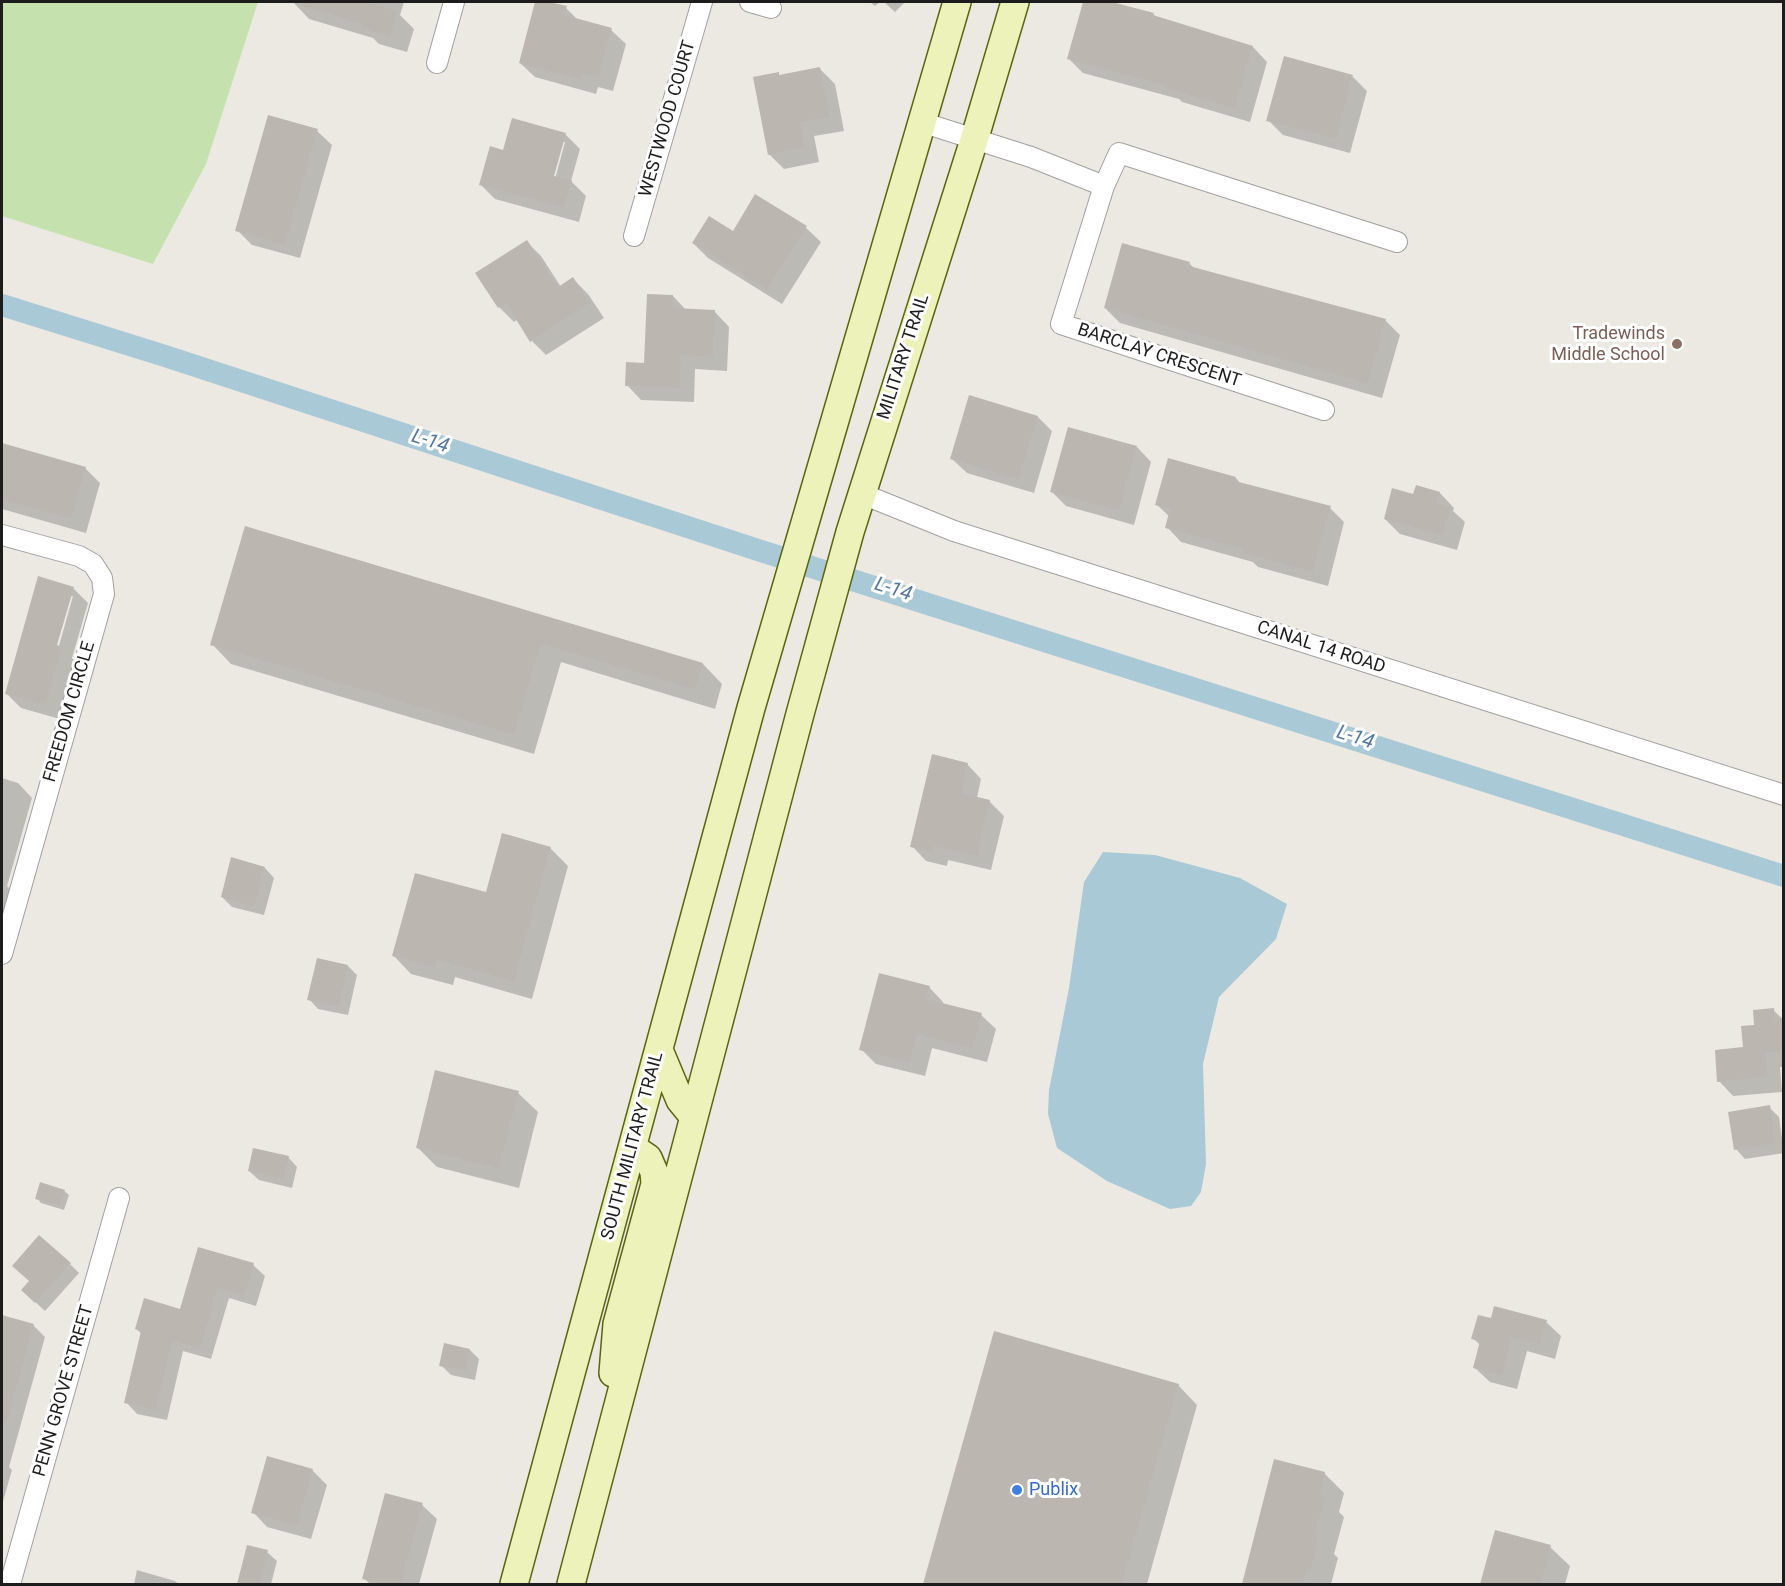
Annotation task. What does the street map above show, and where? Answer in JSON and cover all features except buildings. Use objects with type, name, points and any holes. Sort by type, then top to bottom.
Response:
[{"type":"main road","points":[[921,122],[957,2]]},
{"type":"main road","name":"MILITARY TRAIL","points":[[693,1116],[861,493],[975,137],[1015,2]]},
{"type":"main road","name":"SOUTH MILITARY TRAIL","points":[[514,1584],[751,708],[921,122]]},
{"type":"main road","points":[[571,1584],[693,1116],[680,1100],[659,1050]]},
{"type":"main road","points":[[609,1440],[617,1324],[655,1184],[654,1172],[648,1158],[633,1148]]},
{"type":"street","points":[[437,63],[454,2]]},
{"type":"street","name":"WESTWOOD COURT","points":[[634,236],[702,2]]},
{"type":"street","points":[[750,2],[771,8]]},
{"type":"street","points":[[921,122],[975,137],[1104,186]]},
{"type":"street","name":"BARCLAY CRESCENT","points":[[1324,410],[1062,324],[1104,186],[1119,153],[1397,242]]},
{"type":"street","name":"CANAL 14 ROAD","points":[[861,493],[954,531],[1784,795]]},
{"type":"street","name":"FREEDOM CIRCLE","points":[[2,535],[79,556],[93,564],[102,578],[104,594],[2,954]]},
{"type":"street","name":"PENN GROVE STREET","points":[[10,1584],[119,1198]]},
{"type":"green space","points":[[2,2],[258,2],[206,164],[153,264],[2,216]]},
{"type":"water","points":[[1103,852],[1155,855],[1240,878],[1287,904],[1276,939],[1219,997],[1203,1064],[1206,1164],[1201,1192],[1191,1206],[1170,1209],[1107,1181],[1057,1148],[1048,1114],[1049,1090],[1069,988],[1084,882]]},
{"type":"waterway","name":"L-14","points":[[2,305],[761,551],[1784,876]]},
{"type":"place","name":"Tradewinds Middle School","points":[[1677,344]]},
{"type":"place","name":"Publix","points":[[1017,1490]]}]
